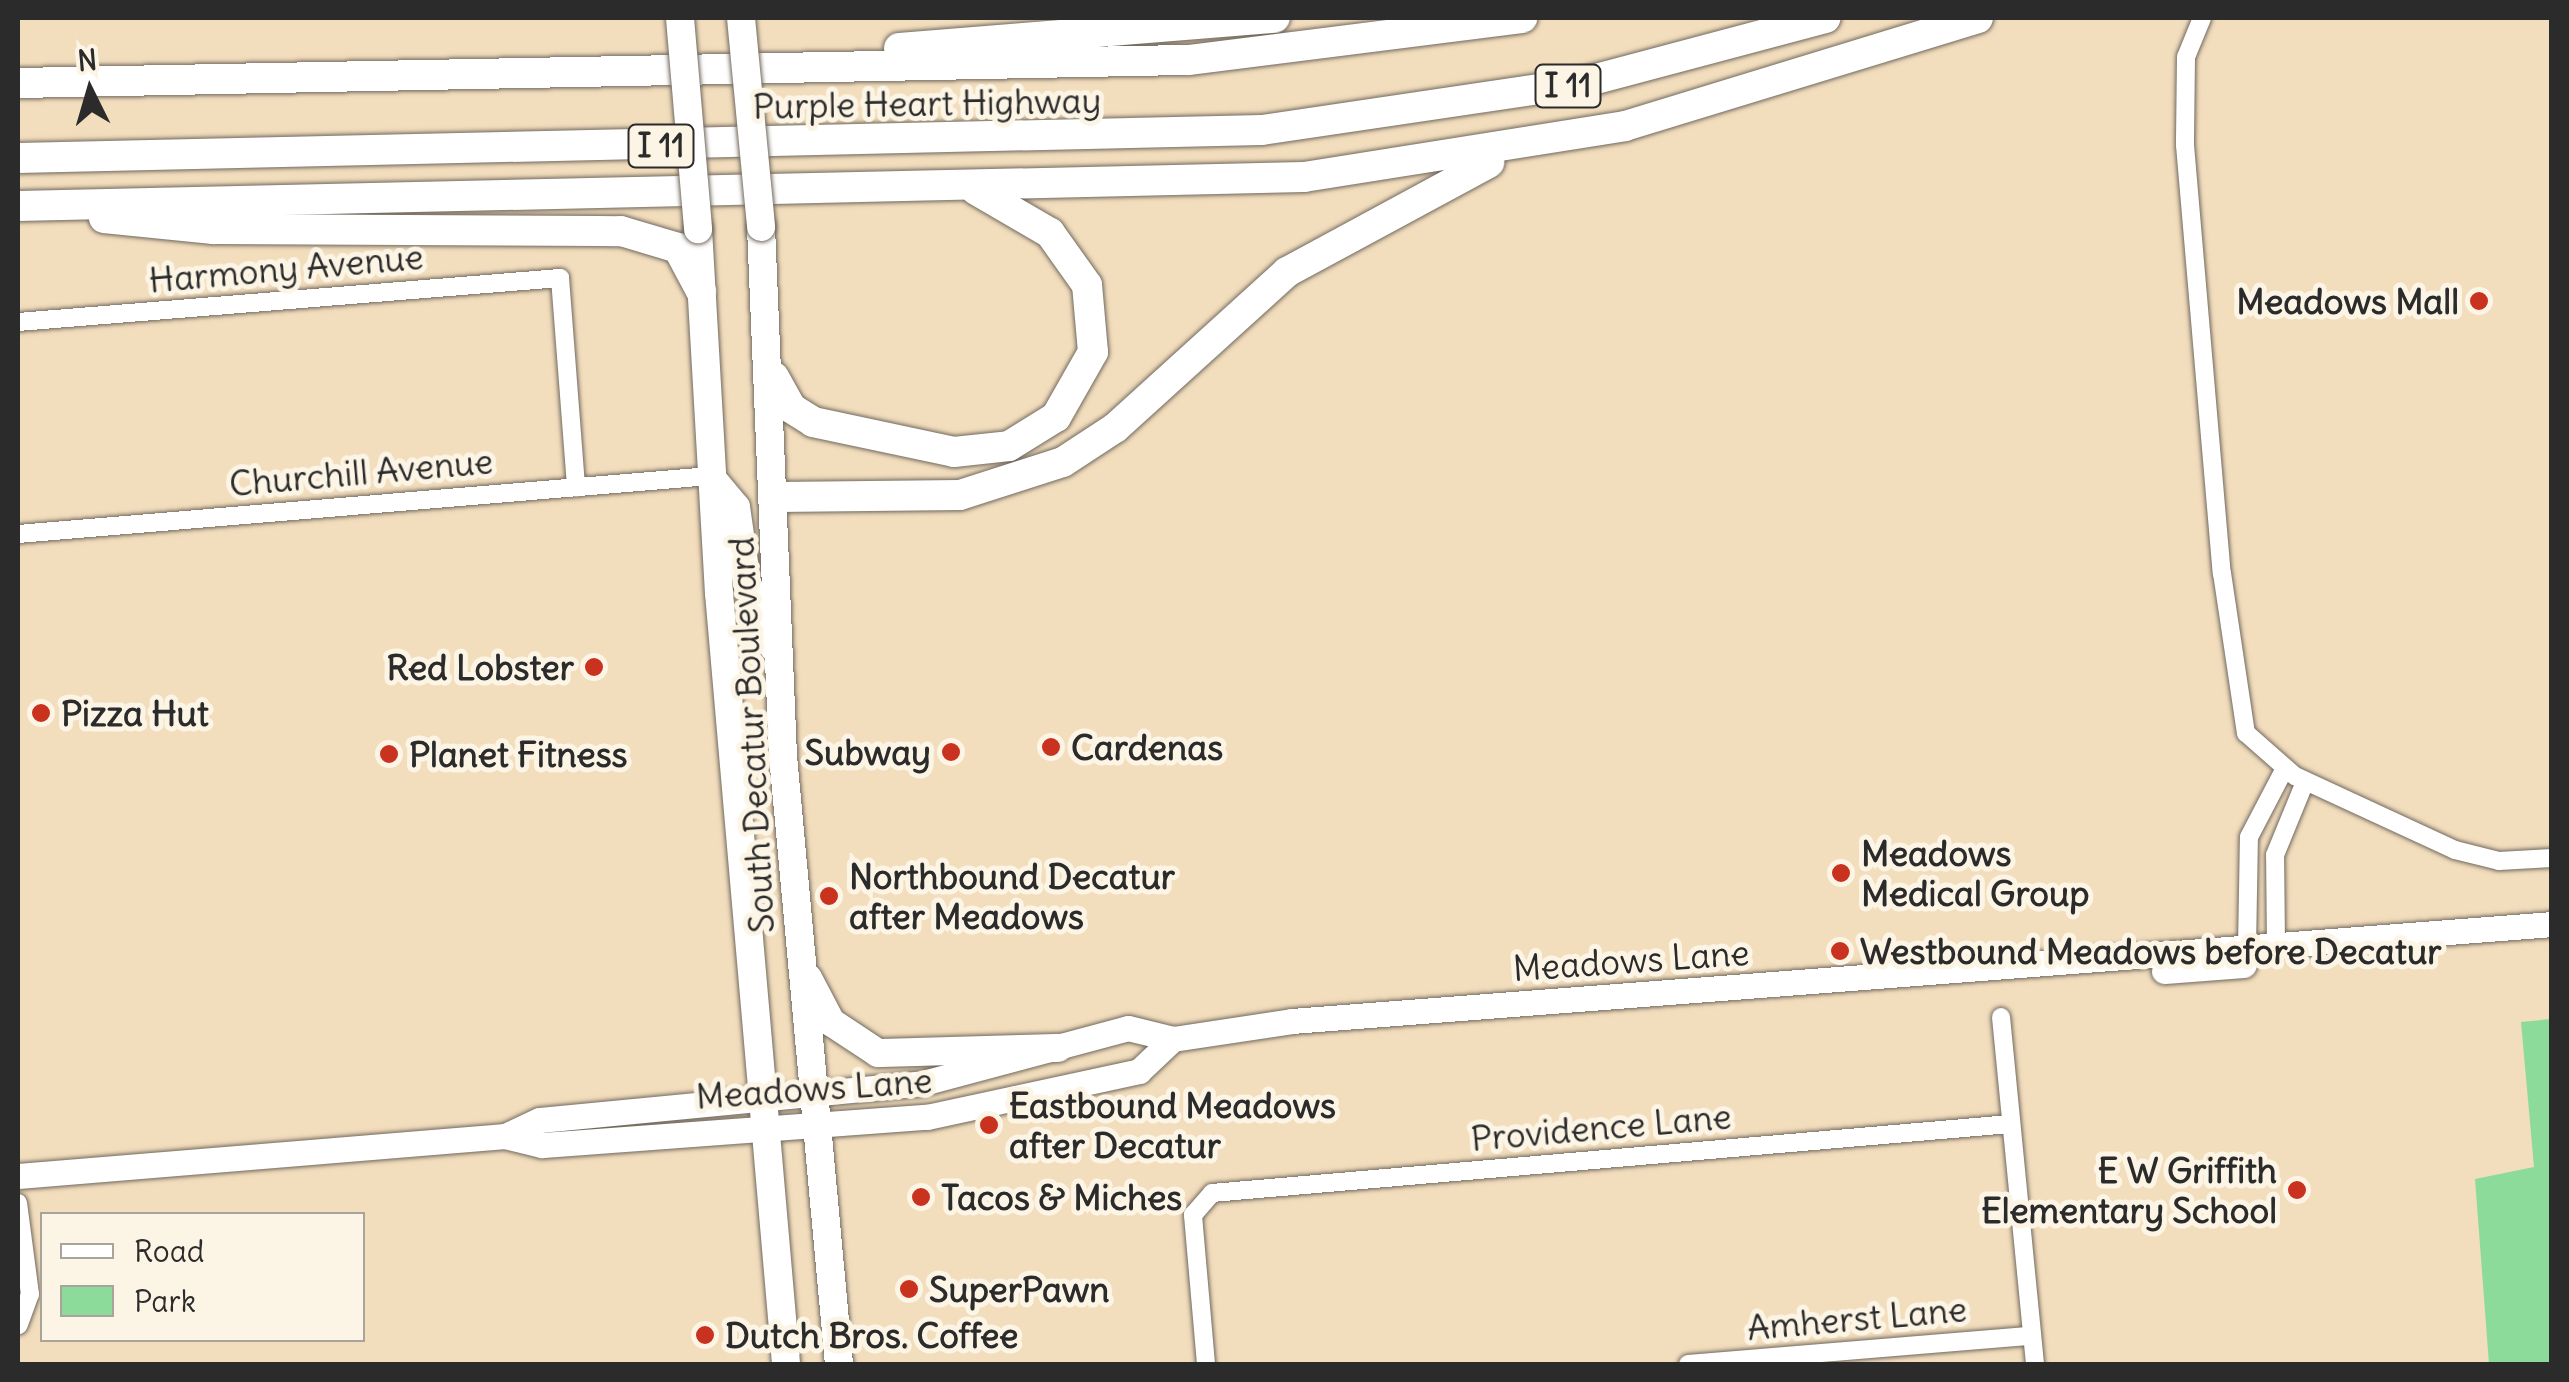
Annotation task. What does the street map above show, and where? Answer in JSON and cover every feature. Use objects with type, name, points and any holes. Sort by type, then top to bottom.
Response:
[{"type":"highway","points":[[577,72],[1275,18]]},
{"type":"highway","name":"Purple Heart Highway","points":[[18,83],[1221,58],[1522,18]]},
{"type":"highway","name":"Purple Heart Highway","points":[[18,158],[1262,130],[1517,96],[1825,18]]},
{"type":"highway","points":[[18,208],[1224,184],[1528,145],[1750,94],[1978,18]]},
{"type":"highway","points":[[778,498],[960,495],[1064,462],[1108,435],[1222,324],[1302,262],[1528,145]]},
{"type":"highway","points":[[774,377],[791,408],[813,422],[954,452],[1009,446],[1056,418],[1093,352],[1087,285],[1050,233],[972,188]]},
{"type":"highway","points":[[18,208],[213,229],[622,231],[672,244],[701,291]]},
{"type":"main road","name":"South Decatur Boulevard","points":[[680,18],[698,229],[710,476],[786,1364]]},
{"type":"main road","name":"South Decatur Boulevard","points":[[741,18],[774,377],[779,660],[798,948],[839,1364]]},
{"type":"main road","points":[[710,476],[778,498]]},
{"type":"main road","points":[[710,476],[736,507],[747,583],[779,660]]},
{"type":"main road","points":[[798,948],[825,1014],[869,1050],[914,1057],[1058,1048]]},
{"type":"street","points":[[2202,18],[2183,92],[2222,573],[2238,713],[2256,751],[2305,782],[2475,857],[2552,858]]},
{"type":"street","name":"Harmony Avenue","points":[[18,322],[560,278],[576,487]]},
{"type":"street","name":"Churchill Avenue","points":[[18,534],[710,476]]},
{"type":"street","points":[[2247,948],[2249,837],[2284,770]]},
{"type":"street","points":[[2276,945],[2275,854],[2305,782]]},
{"type":"street","name":"Meadows Lane","points":[[763,1114],[813,1093],[956,1077],[1128,1028],[1173,1040],[1292,1021],[2552,924]]},
{"type":"street","name":"Meadows Lane","points":[[2096,959],[2165,971],[2357,956],[2459,931]]},
{"type":"street","points":[[2001,1017],[2035,1364]]},
{"type":"street","name":"Meadows Lane","points":[[18,1176],[505,1136],[540,1120],[763,1114],[816,1126],[977,1110],[1140,1072],[1173,1040]]},
{"type":"street","name":"Providence Lane","points":[[1206,1364],[1199,1202],[1212,1193],[2011,1124]]},
{"type":"street","points":[[18,1204],[30,1294],[18,1315]]},
{"type":"street","name":"Amherst Lane","points":[[1688,1364],[2032,1336]]},
{"type":"green space","points":[[2551,1019],[2551,1363],[2489,1364],[2475,1179],[2534,1167],[2521,1022]]},
{"type":"place","name":"Meadows Mall","points":[[2479,301]]},
{"type":"place","name":"Red Lobster","points":[[594,667]]},
{"type":"place","name":"Pizza Hut","points":[[41,713]]},
{"type":"place","name":"Cardenas","points":[[1051,747]]},
{"type":"place","name":"Subway","points":[[951,752]]},
{"type":"place","name":"Planet Fitness","points":[[389,754]]},
{"type":"place","name":"Meadows Medical Group","points":[[1841,873]]},
{"type":"place","name":"Northbound Decatur after Meadows","points":[[829,896]]},
{"type":"place","name":"Westbound Meadows before Decatur","points":[[1840,951]]},
{"type":"place","name":"Eastbound Meadows after Decatur","points":[[989,1125]]},
{"type":"place","name":"E W Griffith Elementary School","points":[[2297,1190]]},
{"type":"place","name":"Tacos & Miches","points":[[921,1197]]},
{"type":"place","name":"SuperPawn","points":[[909,1289]]},
{"type":"place","name":"Dutch Bros. Coffee","points":[[705,1335]]}]
